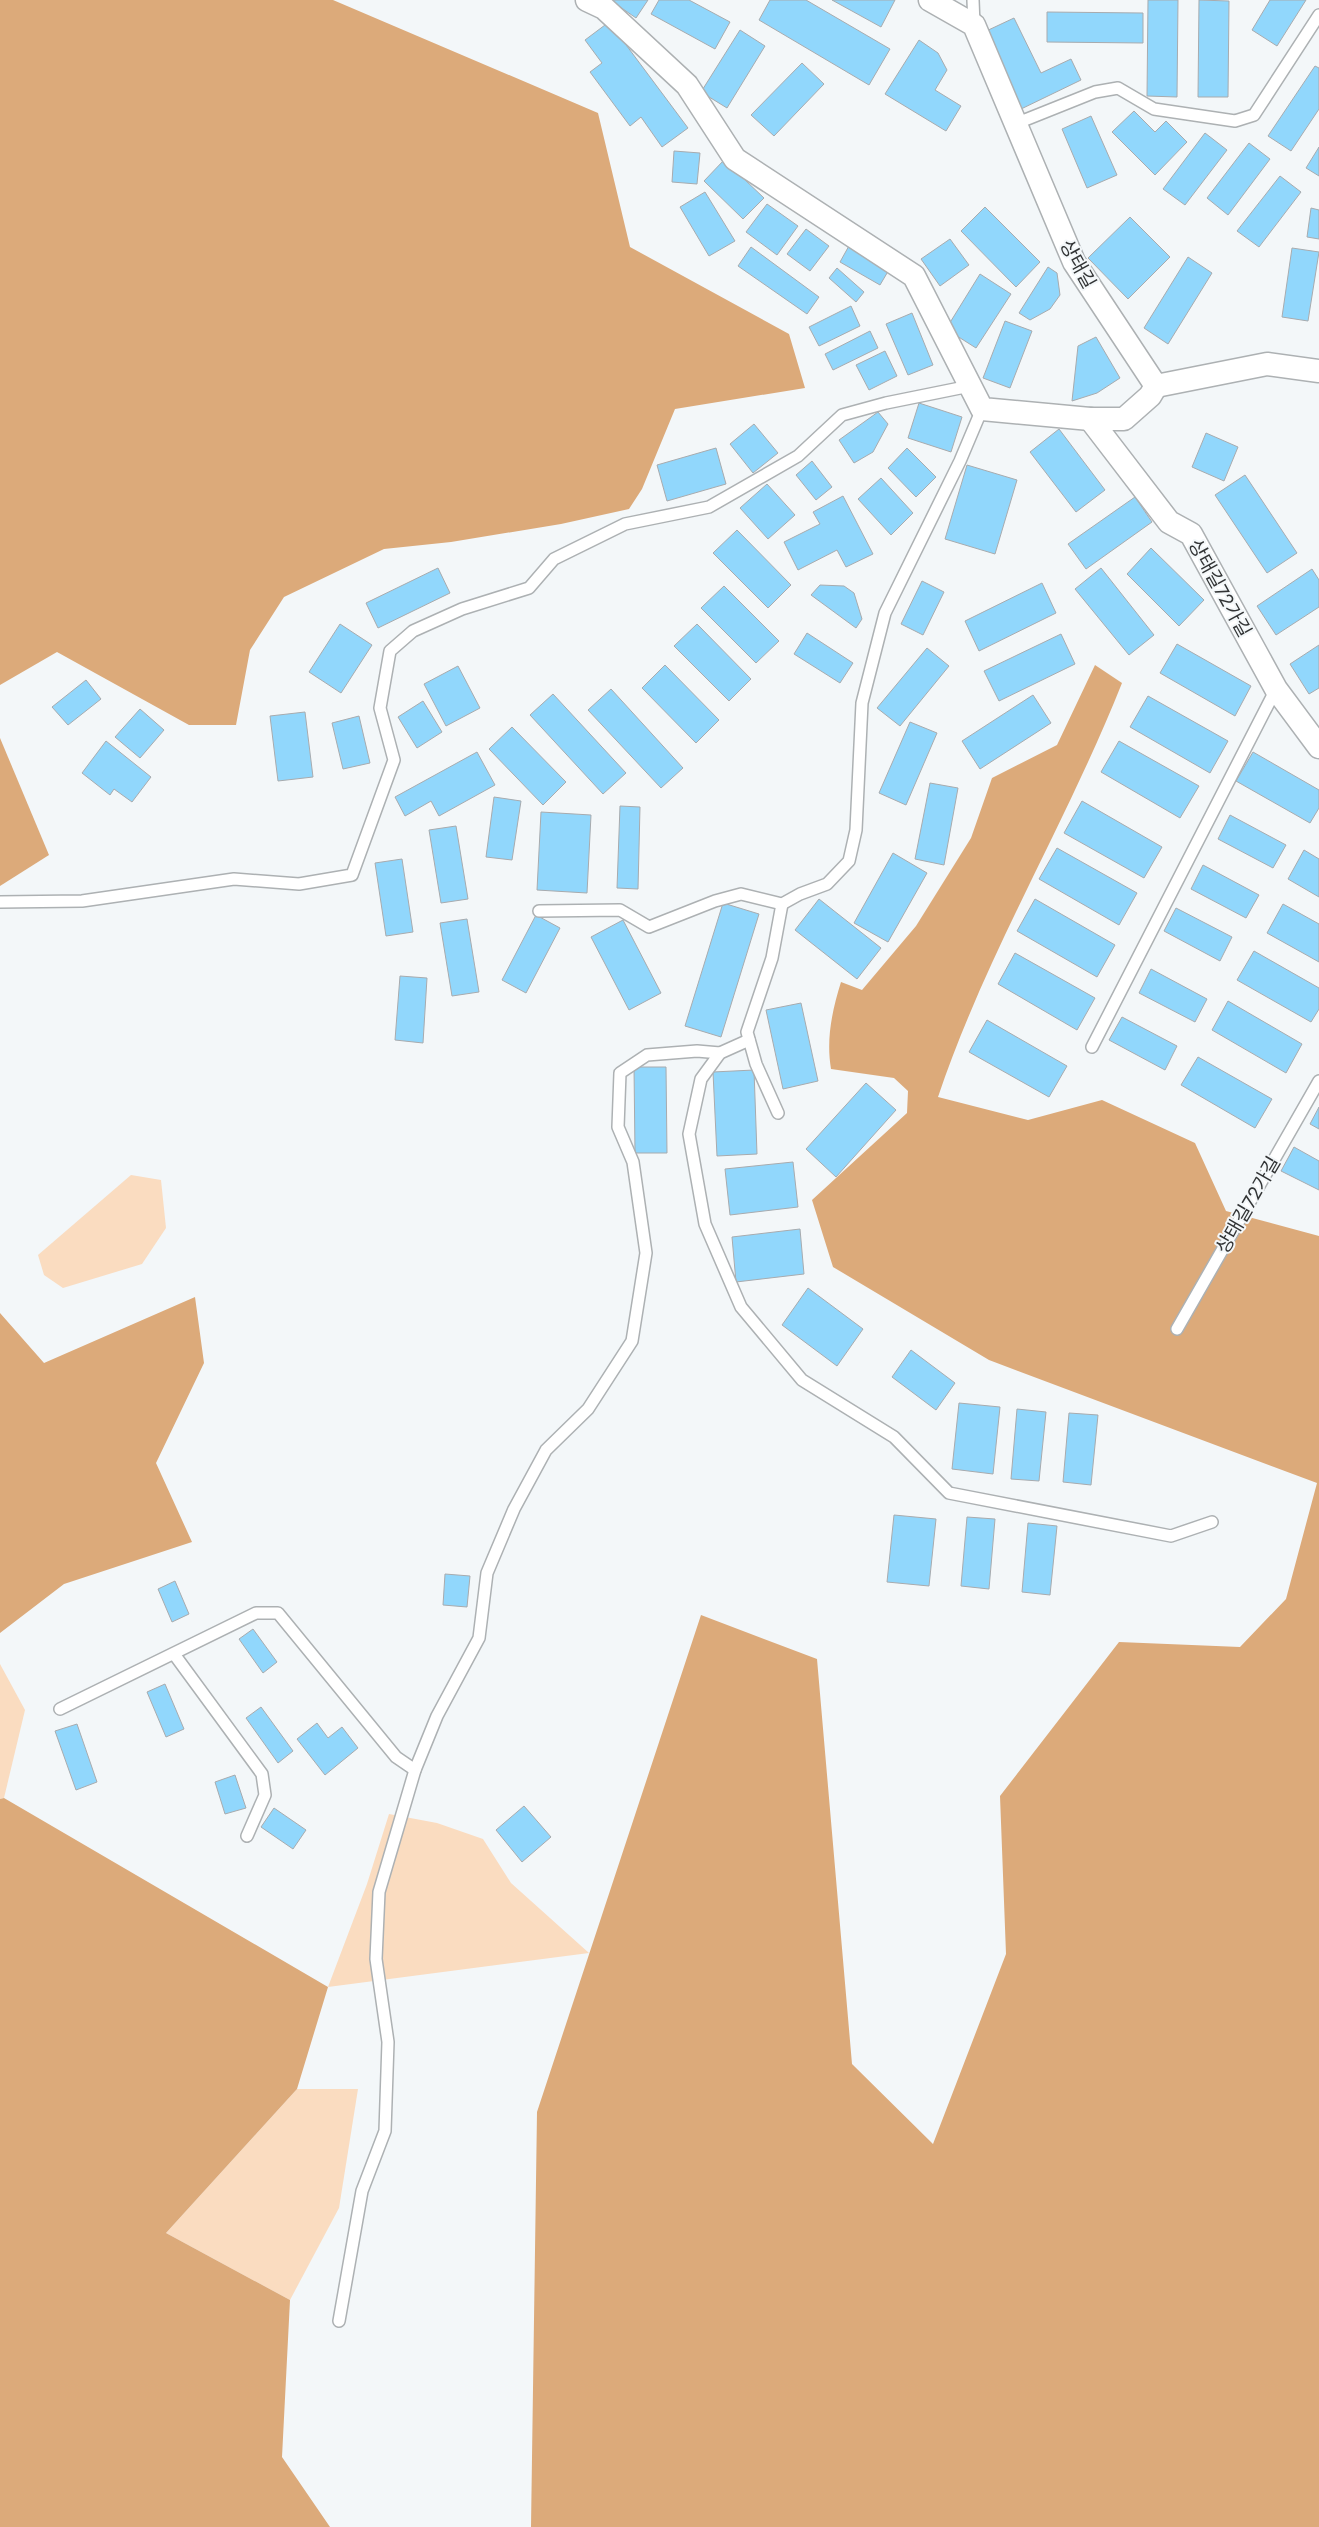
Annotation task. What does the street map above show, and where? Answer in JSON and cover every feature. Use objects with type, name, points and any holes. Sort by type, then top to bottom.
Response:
[{"type":"street","points":[[587,0],[604,8],[687,85],[735,159],[914,276],[982,409],[1090,419],[1124,419],[1150,396],[1156,386],[1267,364],[1319,371]]},
{"type":"street","points":[[930,0],[974,25]]},
{"type":"street","name":"상태길","points":[[974,25],[1074,262],[1156,386]]},
{"type":"street","name":"상태길72가길","points":[[1090,419],[1169,522],[1192,534],[1276,689],[1319,747]]},
{"type":"lane","points":[[974,0],[974,25]]},
{"type":"lane","points":[[1015,124],[1095,92],[1118,88],[1154,109],[1235,121],[1254,115],[1319,15]]},
{"type":"lane","points":[[0,902],[82,901],[234,878],[299,884],[352,875],[394,760],[380,708],[390,651],[413,631],[462,608],[529,588],[554,559],[624,524],[709,507],[798,456],[842,415],[886,403],[970,386]]},
{"type":"lane","points":[[539,911],[620,910],[649,927],[715,901],[741,894],[782,904],[800,894],[827,884],[849,861],[856,830],[862,703],[885,613],[982,409]]},
{"type":"lane","points":[[1092,1047],[1276,689]]},
{"type":"lane","points":[[778,1113],[756,1064],[747,1032],[772,958],[782,904]]},
{"type":"lane","points":[[339,2322],[362,2191],[385,2131],[388,2042],[376,1959],[379,1892],[415,1770],[437,1716],[479,1638],[487,1573],[514,1509],[546,1450],[588,1409],[632,1341],[646,1253],[633,1162],[618,1127],[620,1072],[647,1055],[697,1051],[720,1053],[749,1040]]},
{"type":"lane","points":[[720,1053],[701,1079],[689,1134],[705,1224],[741,1307],[802,1380],[894,1437],[949,1493],[1171,1536],[1212,1522]]},
{"type":"lane","name":"상태길72가길","points":[[1177,1329],[1319,1082]]},
{"type":"lane","points":[[60,1709],[256,1613],[278,1612],[356,1706],[396,1758],[415,1770]]},
{"type":"lane","points":[[174,1654],[262,1774],[265,1795],[247,1836]]},
{"type":"shaded area","points":[[0,0],[333,0],[598,113],[630,247],[789,334],[805,388],[675,409],[642,489],[629,509],[561,524],[451,542],[384,549],[284,597],[250,650],[236,725],[189,725],[57,652],[0,685]]},
{"type":"shaded area","points":[[1095,665],[1122,683],[1076,787],[979,992],[957,1044],[938,1097],[1028,1120],[1102,1100],[1195,1143],[1226,1211],[1319,1236],[1319,2527],[531,2527],[537,2112],[701,1615],[817,1659],[852,2064],[933,2144],[1006,1954],[1000,1796],[1119,1642],[1240,1647],[1286,1599],[1317,1483],[989,1360],[833,1267],[812,1200],[907,1113],[908,1091],[894,1078],[831,1069],[829,1047],[831,1025],[841,982],[862,990],[916,926],[971,838],[992,778],[1057,745]]},
{"type":"shaded area","points":[[0,738],[49,855],[0,886]]},
{"type":"shaded area","points":[[131,1175],[161,1180],[166,1228],[142,1264],[63,1288],[44,1275],[38,1255]]},
{"type":"shaded area","points":[[195,1297],[204,1363],[156,1463],[192,1542],[64,1584],[0,1633],[0,1313],[44,1363]]},
{"type":"shaded area","points":[[0,1664],[25,1710],[4,1798],[0,1799]]},
{"type":"shaded area","points":[[4,1798],[328,1987],[297,2089],[166,2233],[290,2300],[282,2457],[330,2527],[0,2527],[0,1799]]},
{"type":"shaded area","points":[[389,1814],[437,1823],[483,1839],[511,1883],[589,1953],[328,1987],[367,1884]]},
{"type":"shaded area","points":[[297,2089],[358,2089],[339,2208],[290,2300],[166,2233]]},
{"type":"building","points":[[610,0],[648,0],[636,18]]},
{"type":"building","points":[[659,0],[689,0],[730,22],[715,49],[651,14]]},
{"type":"building","points":[[770,0],[806,0],[890,49],[869,85],[759,20]]},
{"type":"building","points":[[832,0],[895,0],[881,27]]},
{"type":"building","points":[[1148,0],[1178,0],[1177,97],[1147,96]]},
{"type":"building","points":[[1199,0],[1229,1],[1228,97],[1198,97]]},
{"type":"building","points":[[1270,0],[1306,0],[1277,46],[1252,30]]},
{"type":"building","points":[[1047,12],[1143,13],[1143,43],[1047,42]]},
{"type":"building","points":[[1014,18],[1041,73],[1071,59],[1081,80],[1019,110],[982,33]]},
{"type":"building","points":[[609,22],[688,128],[662,147],[641,117],[630,126],[590,72],[602,63],[585,40]]},
{"type":"building","points":[[740,30],[765,46],[727,108],[701,92]]},
{"type":"building","points":[[919,40],[938,53],[947,70],[935,90],[961,106],[946,131],[885,94]]},
{"type":"building","points":[[802,63],[824,84],[774,136],[751,115]]},
{"type":"building","points":[[1315,66],[1319,68],[1319,109],[1291,151],[1268,136]]},
{"type":"building","points":[[1134,111],[1155,132],[1166,121],[1187,142],[1155,175],[1112,132]]},
{"type":"building","points":[[1091,116],[1117,175],[1087,188],[1062,129]]},
{"type":"building","points":[[1205,133],[1227,150],[1185,205],[1163,189]]},
{"type":"building","points":[[1249,143],[1270,159],[1228,215],[1207,198]]},
{"type":"building","points":[[1319,147],[1319,176],[1306,168]]},
{"type":"building","points":[[674,151],[700,153],[697,184],[672,182]]},
{"type":"building","points":[[724,160],[764,198],[743,219],[704,181]]},
{"type":"building","points":[[1280,176],[1301,192],[1259,247],[1237,231]]},
{"type":"building","points":[[705,192],[735,241],[709,256],[680,207]]},
{"type":"building","points":[[767,204],[798,226],[777,255],[746,232]]},
{"type":"building","points":[[985,207],[1040,262],[1016,287],[961,231]]},
{"type":"building","points":[[1311,208],[1319,210],[1319,239],[1307,237]]},
{"type":"building","points":[[1130,217],[1170,257],[1128,299],[1088,258]]},
{"type":"building","points":[[806,229],[829,246],[810,271],[787,254]]},
{"type":"building","points":[[950,239],[969,265],[940,286],[921,259]]},
{"type":"building","points":[[850,244],[890,268],[880,285],[840,262]]},
{"type":"building","points":[[751,247],[819,297],[807,314],[738,266]]},
{"type":"building","points":[[1292,248],[1319,252],[1308,321],[1282,317]]},
{"type":"building","points":[[1188,257],[1212,273],[1168,344],[1144,328]]},
{"type":"building","points":[[1048,267],[1057,273],[1060,295],[1050,309],[1030,320],[1019,313]]},
{"type":"building","points":[[837,268],[864,292],[856,302],[829,278]]},
{"type":"building","points":[[980,274],[1011,294],[976,348],[946,329]]},
{"type":"building","points":[[851,306],[860,326],[819,346],[809,327]]},
{"type":"building","points":[[912,313],[933,365],[908,375],[886,324]]},
{"type":"building","points":[[1005,321],[1032,331],[1010,388],[983,378]]},
{"type":"building","points":[[870,331],[878,348],[833,370],[825,354]]},
{"type":"building","points":[[1096,337],[1120,378],[1097,393],[1072,401],[1078,346]]},
{"type":"building","points":[[885,351],[897,376],[869,390],[856,365]]},
{"type":"building","points":[[919,403],[962,417],[951,452],[908,438]]},
{"type":"building","points":[[878,412],[888,424],[873,452],[854,463],[839,440]]},
{"type":"building","points":[[754,424],[778,453],[753,473],[730,444]]},
{"type":"building","points":[[1059,429],[1105,490],[1076,512],[1030,452]]},
{"type":"building","points":[[1206,433],[1238,447],[1224,481],[1192,467]]},
{"type":"building","points":[[716,448],[726,484],[667,501],[657,465]]},
{"type":"building","points":[[907,448],[936,477],[916,497],[888,468]]},
{"type":"building","points":[[812,461],[832,487],[816,500],[796,475]]},
{"type":"building","points":[[967,465],[1017,480],[995,554],[945,539]]},
{"type":"building","points":[[1245,475],[1297,553],[1267,573],[1215,495]]},
{"type":"building","points":[[881,478],[913,513],[891,535],[858,499]]},
{"type":"building","points":[[767,484],[795,515],[768,539],[740,508]]},
{"type":"building","points":[[843,496],[873,554],[846,567],[837,550],[798,570],[784,542],[820,524],[813,512]]},
{"type":"building","points":[[1135,497],[1152,522],[1086,569],[1068,544]]},
{"type":"building","points":[[737,530],[791,585],[768,608],[713,553]]},
{"type":"building","points":[[1151,548],[1204,600],[1179,626],[1127,574]]},
{"type":"building","points":[[438,568],[450,593],[378,628],[366,603]]},
{"type":"building","points":[[1101,568],[1154,635],[1129,655],[1075,589]]},
{"type":"building","points":[[1312,569],[1319,580],[1319,607],[1276,635],[1257,606]]},
{"type":"building","points":[[922,581],[944,592],[923,635],[901,624]]},
{"type":"building","points":[[1042,583],[1056,613],[979,651],[965,621]]},
{"type":"building","points":[[820,585],[844,586],[854,593],[862,619],[856,628],[811,595]]},
{"type":"building","points":[[724,586],[779,641],[756,663],[701,608]]},
{"type":"building","points":[[340,624],[372,645],[341,693],[309,672]]},
{"type":"building","points":[[697,624],[751,679],[729,701],[674,646]]},
{"type":"building","points":[[807,633],[853,663],[840,683],[794,654]]},
{"type":"building","points":[[1061,634],[1075,664],[999,701],[984,671]]},
{"type":"building","points":[[1177,644],[1251,686],[1235,716],[1160,673]]},
{"type":"building","points":[[1319,645],[1319,688],[1309,694],[1290,664]]},
{"type":"building","points":[[927,648],[949,666],[900,726],[877,708]]},
{"type":"building","points":[[665,665],[719,720],[696,743],[642,688]]},
{"type":"building","points":[[458,666],[480,708],[446,726],[424,684]]},
{"type":"building","points":[[86,680],[101,699],[68,725],[52,707]]},
{"type":"building","points":[[611,689],[683,768],[661,788],[588,710]]},
{"type":"building","points":[[553,694],[626,773],[603,794],[530,715]]},
{"type":"building","points":[[1033,695],[1051,723],[980,769],[962,741]]},
{"type":"building","points":[[1148,696],[1228,741],[1210,773],[1130,727]]},
{"type":"building","points":[[423,701],[442,732],[417,748],[398,717]]},
{"type":"building","points":[[140,709],[164,730],[140,758],[115,737]]},
{"type":"building","points":[[305,712],[313,777],[278,781],[270,716]]},
{"type":"building","points":[[359,716],[370,763],[343,769],[332,723]]},
{"type":"building","points":[[910,722],[937,733],[906,805],[879,793]]},
{"type":"building","points":[[512,727],[566,782],[543,805],[489,749]]},
{"type":"building","points":[[106,741],[151,777],[132,802],[114,789],[110,795],[82,773]]},
{"type":"building","points":[[1119,741],[1199,786],[1180,818],[1101,772]]},
{"type":"building","points":[[477,752],[495,785],[439,816],[431,801],[405,816],[395,797]]},
{"type":"building","points":[[1253,752],[1319,790],[1319,808],[1310,823],[1236,781]]},
{"type":"building","points":[[930,783],[958,788],[944,865],[915,859]]},
{"type":"building","points":[[494,797],[521,801],[512,860],[486,857]]},
{"type":"building","points":[[1082,801],[1162,847],[1144,878],[1064,833]]},
{"type":"building","points":[[620,806],[640,807],[638,889],[617,888]]},
{"type":"building","points":[[541,812],[591,815],[587,893],[537,890]]},
{"type":"building","points":[[1230,815],[1286,845],[1273,868],[1218,839]]},
{"type":"building","points":[[456,826],[468,899],[441,903],[429,830]]},
{"type":"building","points":[[1057,848],[1137,893],[1119,925],[1039,879]]},
{"type":"building","points":[[1304,850],[1319,859],[1319,897],[1288,879]]},
{"type":"building","points":[[893,853],[927,873],[888,942],[854,923]]},
{"type":"building","points":[[402,859],[413,932],[386,936],[375,863]]},
{"type":"building","points":[[1203,865],[1259,895],[1246,918],[1191,889]]},
{"type":"building","points":[[819,899],[881,948],[857,979],[795,930]]},
{"type":"building","points":[[1035,899],[1115,945],[1097,977],[1017,931]]},
{"type":"building","points":[[723,903],[759,914],[721,1037],[685,1026]]},
{"type":"building","points":[[1283,904],[1319,924],[1319,962],[1267,933]]},
{"type":"building","points":[[1176,908],[1232,937],[1220,961],[1164,931]]},
{"type":"building","points":[[536,915],[560,928],[526,993],[502,980]]},
{"type":"building","points":[[467,919],[479,992],[452,996],[440,923]]},
{"type":"building","points":[[623,920],[661,993],[629,1010],[591,937]]},
{"type":"building","points":[[1254,951],[1319,988],[1319,1009],[1311,1022],[1237,980]]},
{"type":"building","points":[[1015,953],[1095,998],[1077,1030],[998,984]]},
{"type":"building","points":[[1151,969],[1207,999],[1195,1022],[1139,993]]},
{"type":"building","points":[[400,976],[427,978],[423,1043],[395,1040]]},
{"type":"building","points":[[1228,1001],[1302,1044],[1286,1073],[1212,1030]]},
{"type":"building","points":[[801,1003],[818,1081],[783,1089],[766,1010]]},
{"type":"building","points":[[1122,1017],[1177,1046],[1165,1070],[1109,1040]]},
{"type":"building","points":[[987,1020],[1067,1066],[1049,1097],[969,1052]]},
{"type":"building","points":[[1198,1057],[1272,1099],[1255,1128],[1181,1085]]},
{"type":"building","points":[[634,1067],[666,1067],[667,1153],[635,1153]]},
{"type":"building","points":[[754,1070],[757,1154],[717,1156],[713,1072]]},
{"type":"building","points":[[866,1083],[896,1110],[836,1177],[806,1149]]},
{"type":"building","points":[[1319,1107],[1319,1129],[1310,1124]]},
{"type":"building","points":[[1294,1147],[1319,1161],[1319,1190],[1281,1171]]},
{"type":"building","points":[[793,1162],[798,1207],[730,1215],[725,1169]]},
{"type":"building","points":[[800,1229],[804,1274],[736,1282],[732,1237]]},
{"type":"building","points":[[808,1288],[863,1329],[837,1366],[782,1325]]},
{"type":"building","points":[[911,1350],[955,1383],[936,1410],[892,1377]]},
{"type":"building","points":[[959,1403],[1000,1407],[993,1474],[952,1469]]},
{"type":"building","points":[[1017,1409],[1046,1412],[1039,1481],[1011,1479]]},
{"type":"building","points":[[1069,1413],[1098,1415],[1091,1485],[1063,1482]]},
{"type":"building","points":[[894,1515],[936,1519],[929,1586],[887,1582]]},
{"type":"building","points":[[967,1517],[995,1519],[989,1589],[961,1586]]},
{"type":"building","points":[[1028,1523],[1057,1526],[1050,1595],[1022,1592]]},
{"type":"building","points":[[445,1574],[470,1576],[467,1607],[443,1605]]},
{"type":"building","points":[[175,1581],[189,1614],[172,1622],[158,1589]]},
{"type":"building","points":[[253,1629],[277,1662],[263,1673],[239,1639]]},
{"type":"building","points":[[165,1684],[184,1729],[166,1737],[147,1692]]},
{"type":"building","points":[[261,1707],[293,1751],[278,1763],[246,1718]]},
{"type":"building","points":[[317,1723],[328,1738],[342,1727],[358,1748],[325,1775],[297,1739]]},
{"type":"building","points":[[77,1724],[97,1782],[76,1790],[55,1731]]},
{"type":"building","points":[[235,1775],[246,1808],[225,1814],[215,1782]]},
{"type":"building","points":[[524,1806],[551,1837],[522,1862],[496,1830]]},
{"type":"building","points":[[274,1808],[306,1830],[293,1849],[261,1827]]}]
